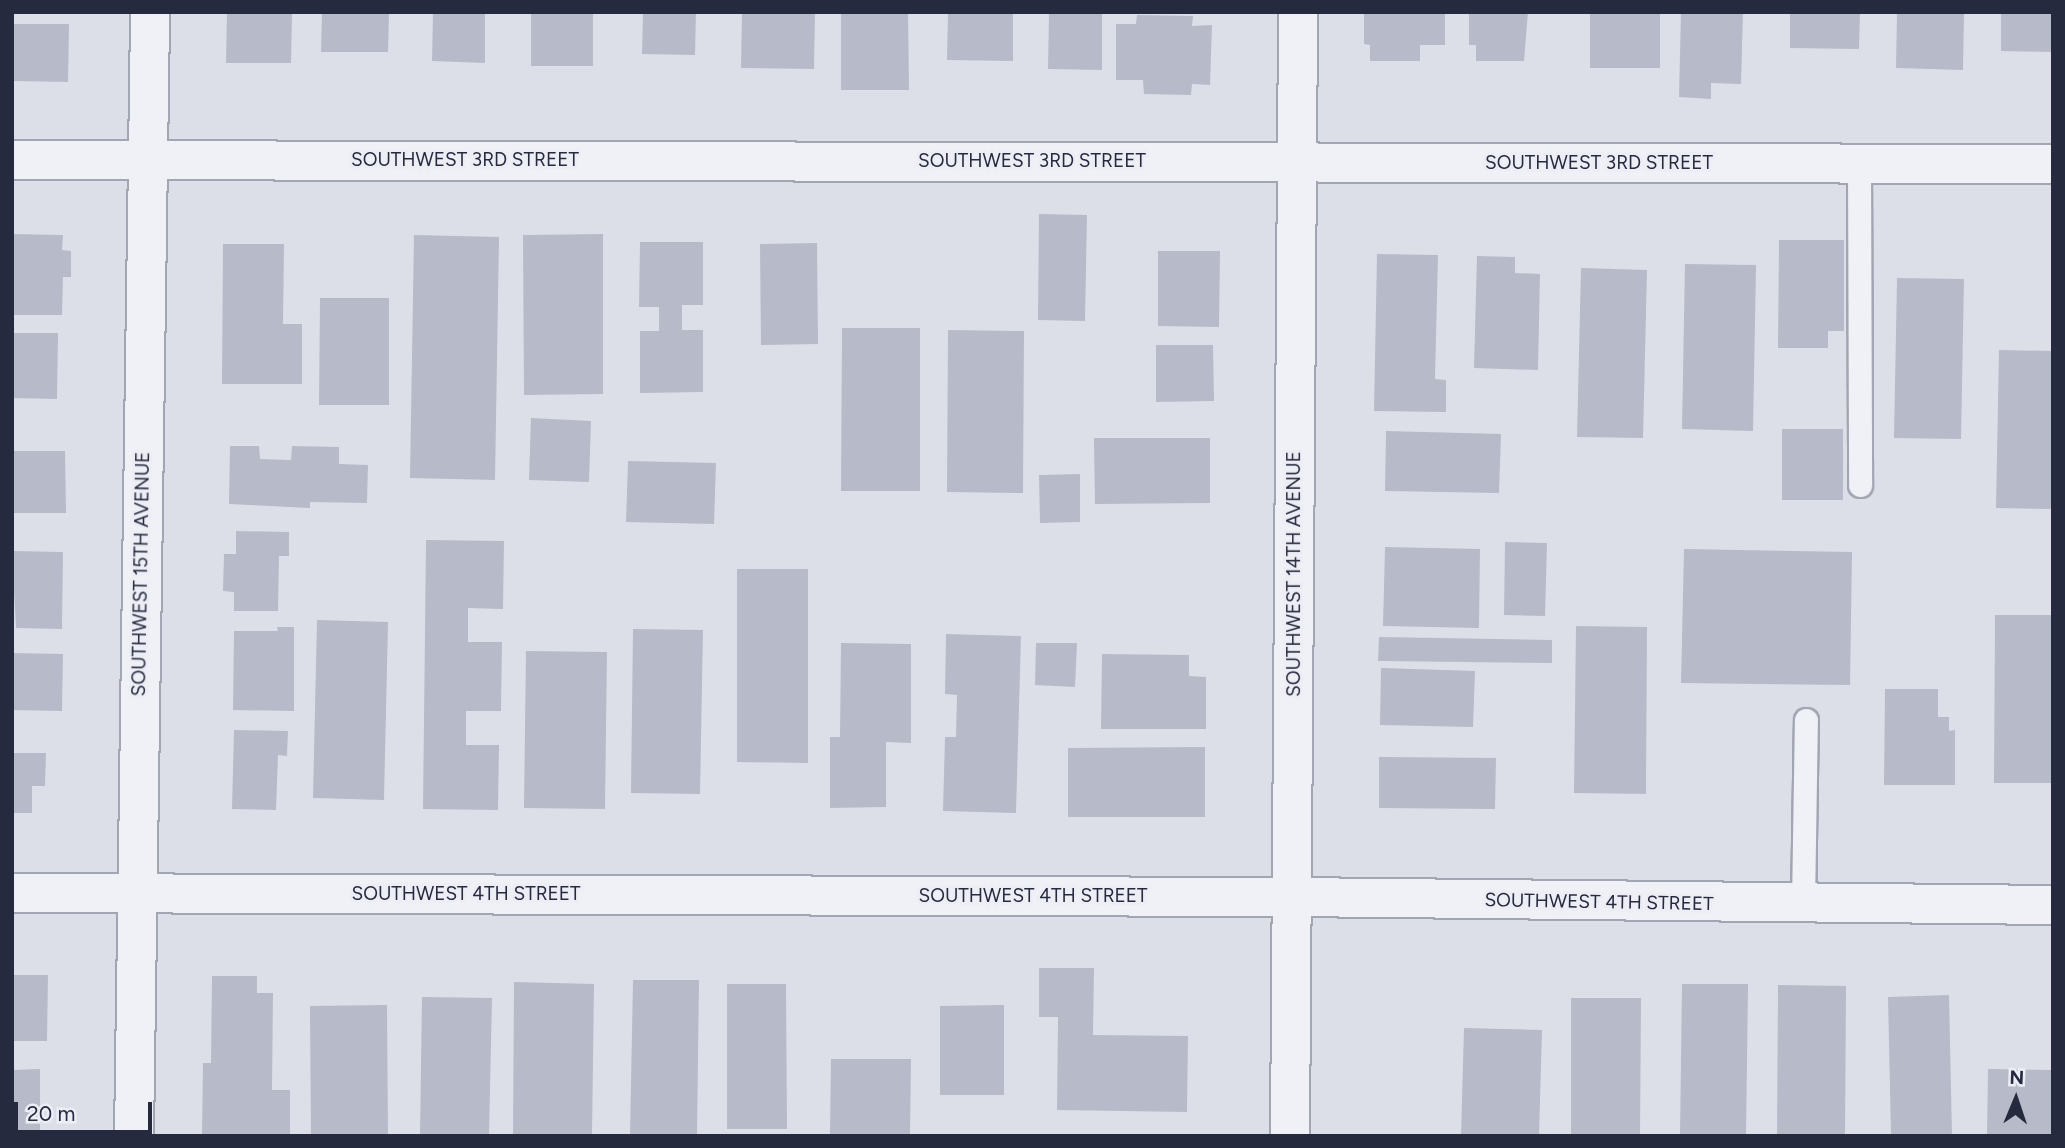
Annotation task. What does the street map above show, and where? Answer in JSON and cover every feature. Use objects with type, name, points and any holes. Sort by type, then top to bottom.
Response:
[{"type":"street","name":"SOUTHWEST 15TH AVENUE","points":[[135,1136],[150,12]]},
{"type":"street","name":"SOUTHWEST 14TH AVENUE","points":[[1290,1136],[1298,12]]},
{"type":"street","name":"SOUTHWEST 3RD STREET","points":[[12,160],[2053,164]]},
{"type":"street","name":"SOUTHWEST 4TH STREET","points":[[12,893],[1292,897],[1803,905],[2053,905]]},
{"type":"lane","points":[[1859,164],[1860,485]]},
{"type":"lane","points":[[1803,905],[1806,720]]},
{"type":"building","points":[[227,12],[292,12],[291,63],[226,63]]},
{"type":"building","points":[[322,12],[389,12],[388,52],[321,52]]},
{"type":"building","points":[[433,12],[485,12],[485,63],[432,61]]},
{"type":"building","points":[[531,12],[593,12],[593,66],[531,66]]},
{"type":"building","points":[[643,12],[696,12],[695,55],[642,54]]},
{"type":"building","points":[[742,12],[815,12],[814,69],[741,68]]},
{"type":"building","points":[[841,12],[908,12],[909,90],[841,90]]},
{"type":"building","points":[[948,12],[1013,12],[1013,61],[947,60]]},
{"type":"building","points":[[1049,12],[1102,12],[1102,70],[1048,69]]},
{"type":"building","points":[[1364,12],[1445,12],[1445,45],[1420,45],[1420,61],[1370,61],[1370,45],[1364,44]]},
{"type":"building","points":[[1469,12],[1528,12],[1524,61],[1476,61],[1476,45],[1469,45]]},
{"type":"building","points":[[1590,12],[1660,12],[1660,68],[1590,68]]},
{"type":"building","points":[[1681,12],[1743,12],[1741,84],[1711,83],[1711,99],[1679,97]]},
{"type":"building","points":[[1790,12],[1860,12],[1859,49],[1790,48]]},
{"type":"building","points":[[1897,12],[1964,14],[1963,70],[1896,68]]},
{"type":"building","points":[[2001,12],[2053,12],[2053,52],[2001,51]]},
{"type":"building","points":[[1137,15],[1193,16],[1192,26],[1212,25],[1210,85],[1192,84],[1191,95],[1144,94],[1143,80],[1116,80],[1116,24],[1136,24]]},
{"type":"building","points":[[12,24],[69,24],[68,82],[12,81]]},
{"type":"building","points":[[1039,214],[1087,215],[1085,321],[1038,320]]},
{"type":"building","points":[[12,234],[63,235],[62,250],[71,251],[71,277],[63,277],[62,315],[12,315]]},
{"type":"building","points":[[603,234],[603,394],[524,395],[523,235]]},
{"type":"building","points":[[414,235],[499,237],[495,480],[410,478]]},
{"type":"building","points":[[1779,240],[1844,240],[1844,331],[1828,331],[1828,348],[1778,348]]},
{"type":"building","points":[[640,242],[703,242],[703,305],[682,305],[682,330],[703,330],[703,392],[640,393],[640,331],[659,331],[659,307],[639,307]]},
{"type":"building","points":[[817,243],[818,344],[761,345],[760,244]]},
{"type":"building","points":[[223,244],[284,244],[283,324],[302,324],[302,384],[222,384]]},
{"type":"building","points":[[1158,251],[1220,251],[1219,327],[1158,326]]},
{"type":"building","points":[[1377,254],[1438,255],[1435,379],[1446,380],[1446,412],[1374,411]]},
{"type":"building","points":[[1477,256],[1515,257],[1515,273],[1540,274],[1538,370],[1474,368]]},
{"type":"building","points":[[1685,264],[1756,265],[1753,431],[1682,429]]},
{"type":"building","points":[[1581,268],[1647,270],[1643,438],[1577,437]]},
{"type":"building","points":[[1897,278],[1964,279],[1961,439],[1894,438]]},
{"type":"building","points":[[320,298],[389,298],[389,405],[319,405]]},
{"type":"building","points":[[842,328],[920,328],[920,491],[841,491]]},
{"type":"building","points":[[948,330],[1024,331],[1023,493],[947,492]]},
{"type":"building","points":[[12,333],[58,333],[57,399],[12,398]]},
{"type":"building","points":[[1156,345],[1213,345],[1214,401],[1156,402]]},
{"type":"building","points":[[1999,350],[2053,351],[2053,509],[1996,508]]},
{"type":"building","points":[[531,418],[591,421],[589,482],[529,480]]},
{"type":"building","points":[[1782,429],[1843,429],[1843,500],[1782,500]]},
{"type":"building","points":[[1386,431],[1501,434],[1499,493],[1385,491]]},
{"type":"building","points":[[1094,438],[1210,438],[1210,503],[1095,504]]},
{"type":"building","points":[[230,446],[259,446],[260,459],[291,460],[292,446],[339,447],[339,464],[368,465],[367,503],[310,502],[310,508],[229,504]]},
{"type":"building","points":[[12,451],[65,451],[66,513],[12,513]]},
{"type":"building","points":[[628,461],[716,463],[714,524],[626,522]]},
{"type":"building","points":[[1080,474],[1080,522],[1040,523],[1039,475]]},
{"type":"building","points":[[236,531],[289,532],[289,556],[279,556],[278,611],[234,611],[234,592],[223,591],[224,554],[236,554]]},
{"type":"building","points":[[426,540],[504,541],[503,609],[468,608],[468,642],[502,642],[501,711],[466,711],[466,745],[499,745],[498,810],[423,809]]},
{"type":"building","points":[[1505,542],[1547,543],[1545,616],[1504,615]]},
{"type":"building","points":[[1385,547],[1480,549],[1479,628],[1383,626]]},
{"type":"building","points":[[1684,549],[1852,552],[1850,685],[1681,683]]},
{"type":"building","points":[[12,551],[63,552],[62,629],[16,628]]},
{"type":"building","points":[[737,569],[808,569],[808,763],[737,762]]},
{"type":"building","points":[[1995,615],[2053,615],[2053,783],[1994,783]]},
{"type":"building","points":[[317,620],[388,622],[384,800],[313,798]]},
{"type":"building","points":[[1576,626],[1647,627],[1646,794],[1574,793]]},
{"type":"building","points":[[277,627],[294,627],[294,711],[233,710],[234,631],[278,631]]},
{"type":"building","points":[[633,629],[703,630],[700,794],[631,793]]},
{"type":"building","points":[[946,634],[1021,636],[1016,813],[943,811],[945,737],[956,737],[957,695],[945,694]]},
{"type":"building","points":[[1379,637],[1552,640],[1552,663],[1378,661]]},
{"type":"building","points":[[841,643],[911,644],[911,743],[886,742],[886,807],[830,808],[830,737],[840,737]]},
{"type":"building","points":[[1036,643],[1077,643],[1075,687],[1035,685]]},
{"type":"building","points":[[526,651],[607,652],[605,809],[524,808]]},
{"type":"building","points":[[12,653],[63,654],[62,711],[12,710]]},
{"type":"building","points":[[1102,654],[1189,655],[1189,676],[1206,677],[1206,729],[1101,729]]},
{"type":"building","points":[[1381,668],[1475,671],[1473,727],[1380,725]]},
{"type":"building","points":[[1885,689],[1938,689],[1938,717],[1949,717],[1949,731],[1955,730],[1955,785],[1884,785]]},
{"type":"building","points":[[234,730],[288,731],[287,756],[278,755],[276,810],[232,809]]},
{"type":"building","points":[[1205,747],[1205,817],[1068,817],[1068,748]]},
{"type":"building","points":[[12,753],[46,753],[45,786],[32,786],[32,813],[12,813]]},
{"type":"building","points":[[1379,757],[1496,758],[1495,809],[1379,808]]},
{"type":"building","points":[[1039,968],[1094,968],[1093,1035],[1188,1036],[1187,1112],[1057,1110],[1058,1017],[1039,1017]]},
{"type":"building","points":[[12,975],[48,975],[47,1041],[12,1041]]},
{"type":"building","points":[[212,976],[257,976],[257,993],[273,993],[272,1090],[290,1090],[290,1136],[202,1135],[203,1063],[211,1063]]},
{"type":"building","points":[[633,980],[699,980],[697,1136],[630,1136]]},
{"type":"building","points":[[514,982],[594,984],[592,1136],[513,1135]]},
{"type":"building","points":[[727,984],[786,984],[787,1129],[727,1129]]},
{"type":"building","points":[[1682,984],[1748,984],[1746,1136],[1680,1136]]},
{"type":"building","points":[[1778,985],[1846,986],[1845,1136],[1777,1136]]},
{"type":"building","points":[[1949,995],[1952,1135],[1891,1136],[1888,997]]},
{"type":"building","points":[[422,997],[492,998],[489,1136],[420,1136]]},
{"type":"building","points":[[1571,998],[1641,998],[1640,1136],[1571,1136]]},
{"type":"building","points":[[387,1005],[388,1136],[311,1136],[310,1006]]},
{"type":"building","points":[[1004,1005],[1004,1095],[940,1095],[940,1006]]},
{"type":"building","points":[[1464,1028],[1542,1030],[1539,1136],[1461,1136]]},
{"type":"building","points":[[831,1059],[911,1059],[910,1136],[830,1136]]},
{"type":"building","points":[[40,1069],[40,1134],[12,1135],[12,1070]]},
{"type":"building","points":[[1988,1069],[2053,1070],[2053,1136],[1987,1136]]}]
